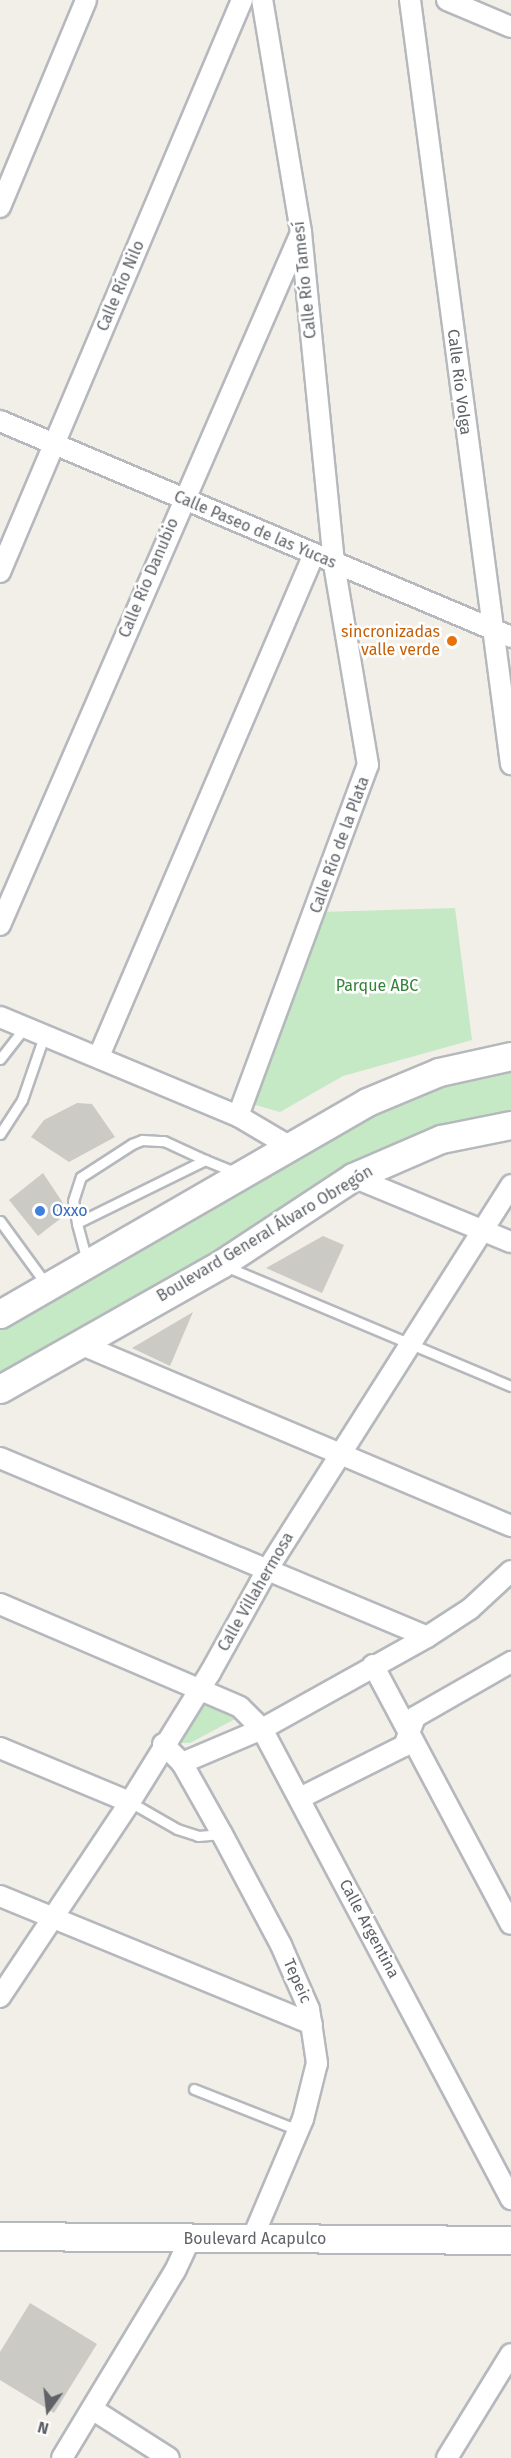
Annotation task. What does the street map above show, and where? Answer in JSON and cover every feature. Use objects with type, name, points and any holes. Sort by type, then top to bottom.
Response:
[{"type":"main road","points":[[0,1314],[367,1102],[439,1072],[511,1056]]},
{"type":"main road","name":"Boulevard General Álvaro Obregón","points":[[0,1389],[221,1264],[353,1177],[441,1139],[511,1125]]},
{"type":"main road","name":"Boulevard Acapulco","points":[[0,2236],[511,2240]]},
{"type":"street","points":[[0,207],[86,0]]},
{"type":"street","name":"Calle Río Nilo","points":[[0,573],[242,0]]},
{"type":"street","name":"Calle Río Tamesí","points":[[262,0],[301,232],[334,562]]},
{"type":"street","name":"Calle Río Volga","points":[[410,0],[491,628],[511,764]]},
{"type":"street","points":[[447,0],[511,27]]},
{"type":"street","name":"Calle Río Danubio","points":[[0,925],[301,232]]},
{"type":"street","name":"Calle Paseo de las Yucas","points":[[0,421],[511,637]]},
{"type":"street","points":[[99,1056],[314,554]]},
{"type":"street","name":"Calle Río de la Plata","points":[[238,1116],[368,765],[334,562]]},
{"type":"street","points":[[0,1017],[99,1056],[238,1116],[289,1146]]},
{"type":"street","points":[[353,1177],[511,1242]]},
{"type":"street","name":"Calle Villahermosa","points":[[0,1997],[130,1802],[198,1687],[210,1673],[267,1570],[485,1230],[511,1185]]},
{"type":"street","points":[[80,1344],[511,1526]]},
{"type":"street","points":[[0,1458],[428,1636]]},
{"type":"street","points":[[182,1763],[262,1729],[372,1665],[428,1636],[470,1609],[511,1571]]},
{"type":"street","name":"Calle Argentina","points":[[0,1604],[198,1687],[240,1707],[262,1729],[511,2199]]},
{"type":"street","points":[[300,1798],[404,1746],[415,1717],[511,1662]]},
{"type":"street","points":[[372,1665],[511,1924]]},
{"type":"street","name":"Tepeic","points":[[163,1744],[182,1763],[222,1834],[281,1945],[312,2024],[317,2063],[298,2130],[252,2239]]},
{"type":"street","points":[[0,1748],[130,1802]]},
{"type":"street","points":[[0,1896],[312,2024]]},
{"type":"street","points":[[60,2455],[92,2409],[175,2271],[190,2239]]},
{"type":"street","points":[[447,2458],[511,2354]]},
{"type":"street","points":[[92,2409],[169,2458]]},
{"type":"lane","points":[[0,1059],[24,1028]]},
{"type":"lane","points":[[0,1134],[22,1100],[44,1036]]},
{"type":"lane","points":[[88,1264],[73,1201],[81,1177],[132,1144],[142,1140],[164,1142],[240,1174]]},
{"type":"lane","points":[[77,1223],[206,1160]]},
{"type":"lane","points":[[0,1221],[48,1286]]},
{"type":"lane","points":[[221,1264],[511,1386]]},
{"type":"lane","points":[[130,1802],[177,1829],[198,1836],[222,1834]]},
{"type":"lane","points":[[194,2089],[298,2130]]},
{"type":"green space","name":"Parque ABC","points":[[455,908],[472,1040],[343,1076],[280,1112],[249,1103],[321,912]]},
{"type":"green space","points":[[511,1046],[511,1117],[378,1156],[0,1374],[0,1304],[357,1097]]},
{"type":"green space","points":[[199,1698],[235,1715],[235,1719],[190,1743],[182,1743],[178,1738]]},
{"type":"building","points":[[77,1103],[92,1104],[115,1137],[69,1162],[31,1137],[44,1120]]},
{"type":"building","name":"Oxxo","points":[[43,1173],[63,1203],[60,1219],[38,1236],[9,1200]]},
{"type":"building","points":[[323,1236],[344,1245],[322,1293],[266,1268]]},
{"type":"building","points":[[193,1312],[170,1366],[132,1348]]},
{"type":"building","points":[[30,2303],[97,2344],[54,2413],[0,2380],[0,2352]]},
{"type":"place","name":"sincronizadas valle verde","points":[[452,641]]},
{"type":"place","name":"Oxxo","points":[[40,1211]]}]
